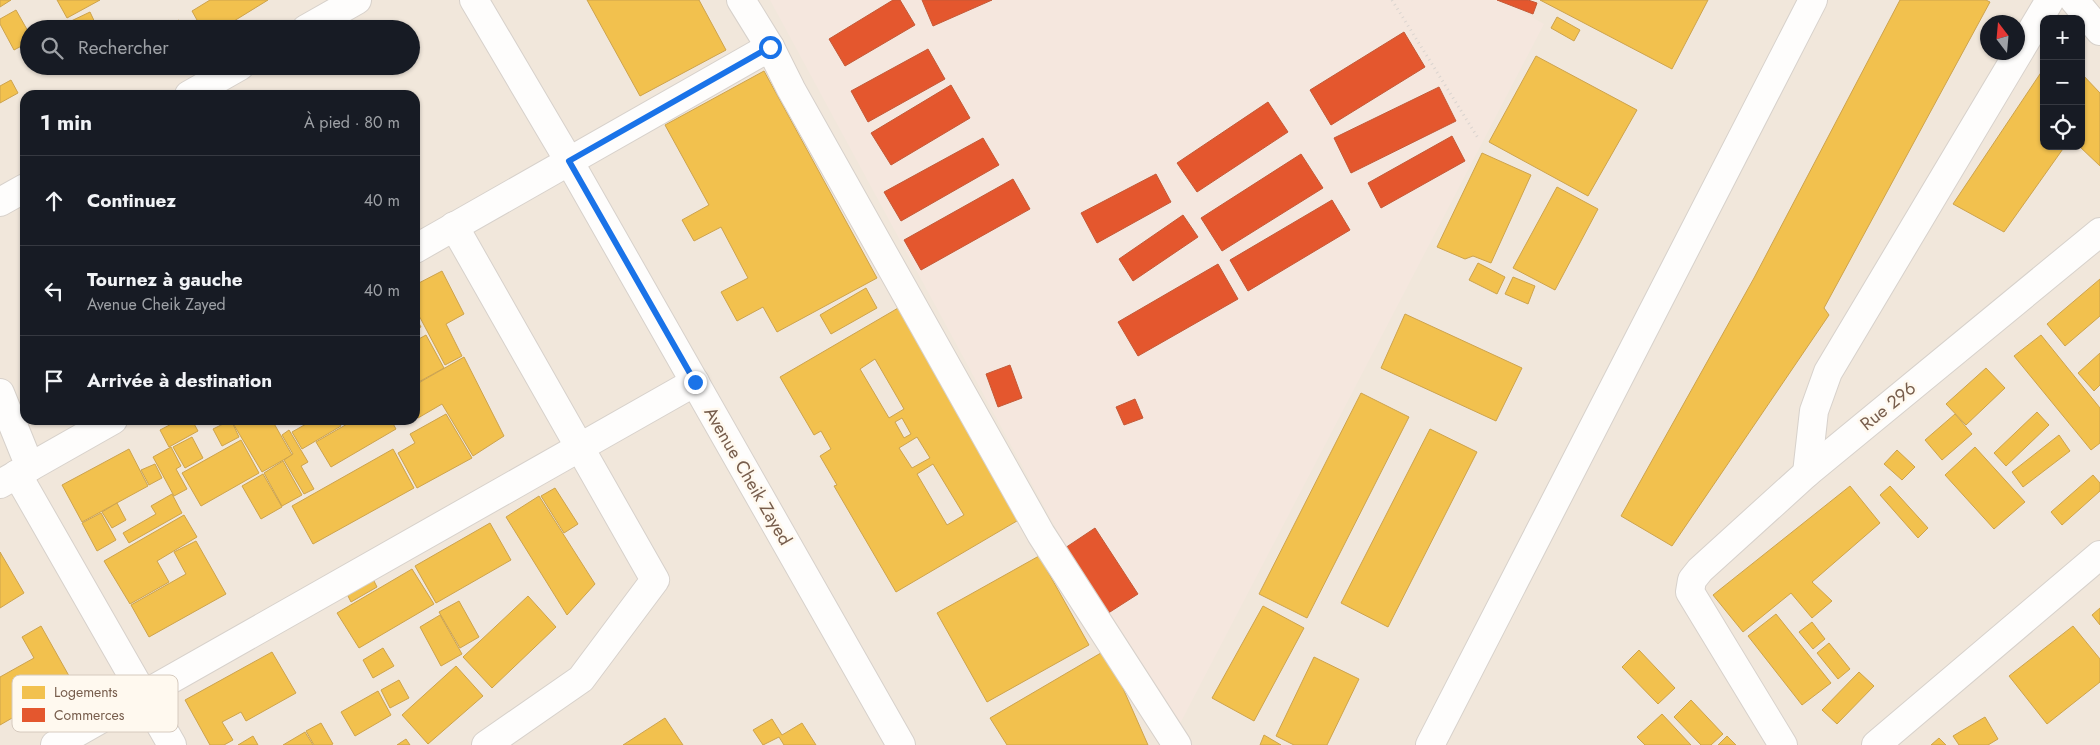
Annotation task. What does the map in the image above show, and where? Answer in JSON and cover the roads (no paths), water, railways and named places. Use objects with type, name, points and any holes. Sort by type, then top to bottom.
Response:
[{"type":"street","points":[[322,20],[357,0]]},
{"type":"street","name":"Avenue Cheik Zayed","points":[[474,0],[569,161],[901,745]]},
{"type":"street","points":[[741,0],[770,47],[791,89],[1042,534],[1177,745]]},
{"type":"street","points":[[1430,745],[1813,0]]},
{"type":"street","points":[[1807,473],[1814,411],[1828,372],[2050,0]]},
{"type":"street","points":[[2074,0],[2100,31]]},
{"type":"street","points":[[420,246],[770,47]]},
{"type":"street","points":[[199,90],[224,75]]},
{"type":"street","points":[[0,202],[20,191]]},
{"type":"street","points":[[454,226],[655,580],[581,679],[486,745]]},
{"type":"street","name":"Rue 296","points":[[1783,745],[1690,592],[1692,580],[1700,570],[1807,473],[2100,232]]},
{"type":"street","points":[[178,676],[695,382]]},
{"type":"street","points":[[0,393],[16,475],[132,675]]},
{"type":"street","points":[[16,475],[104,425]]},
{"type":"street","points":[[1876,745],[2100,555]]},
{"type":"street","points":[[55,745],[78,732]]},
{"type":"street","points":[[165,732],[172,745]]}]
